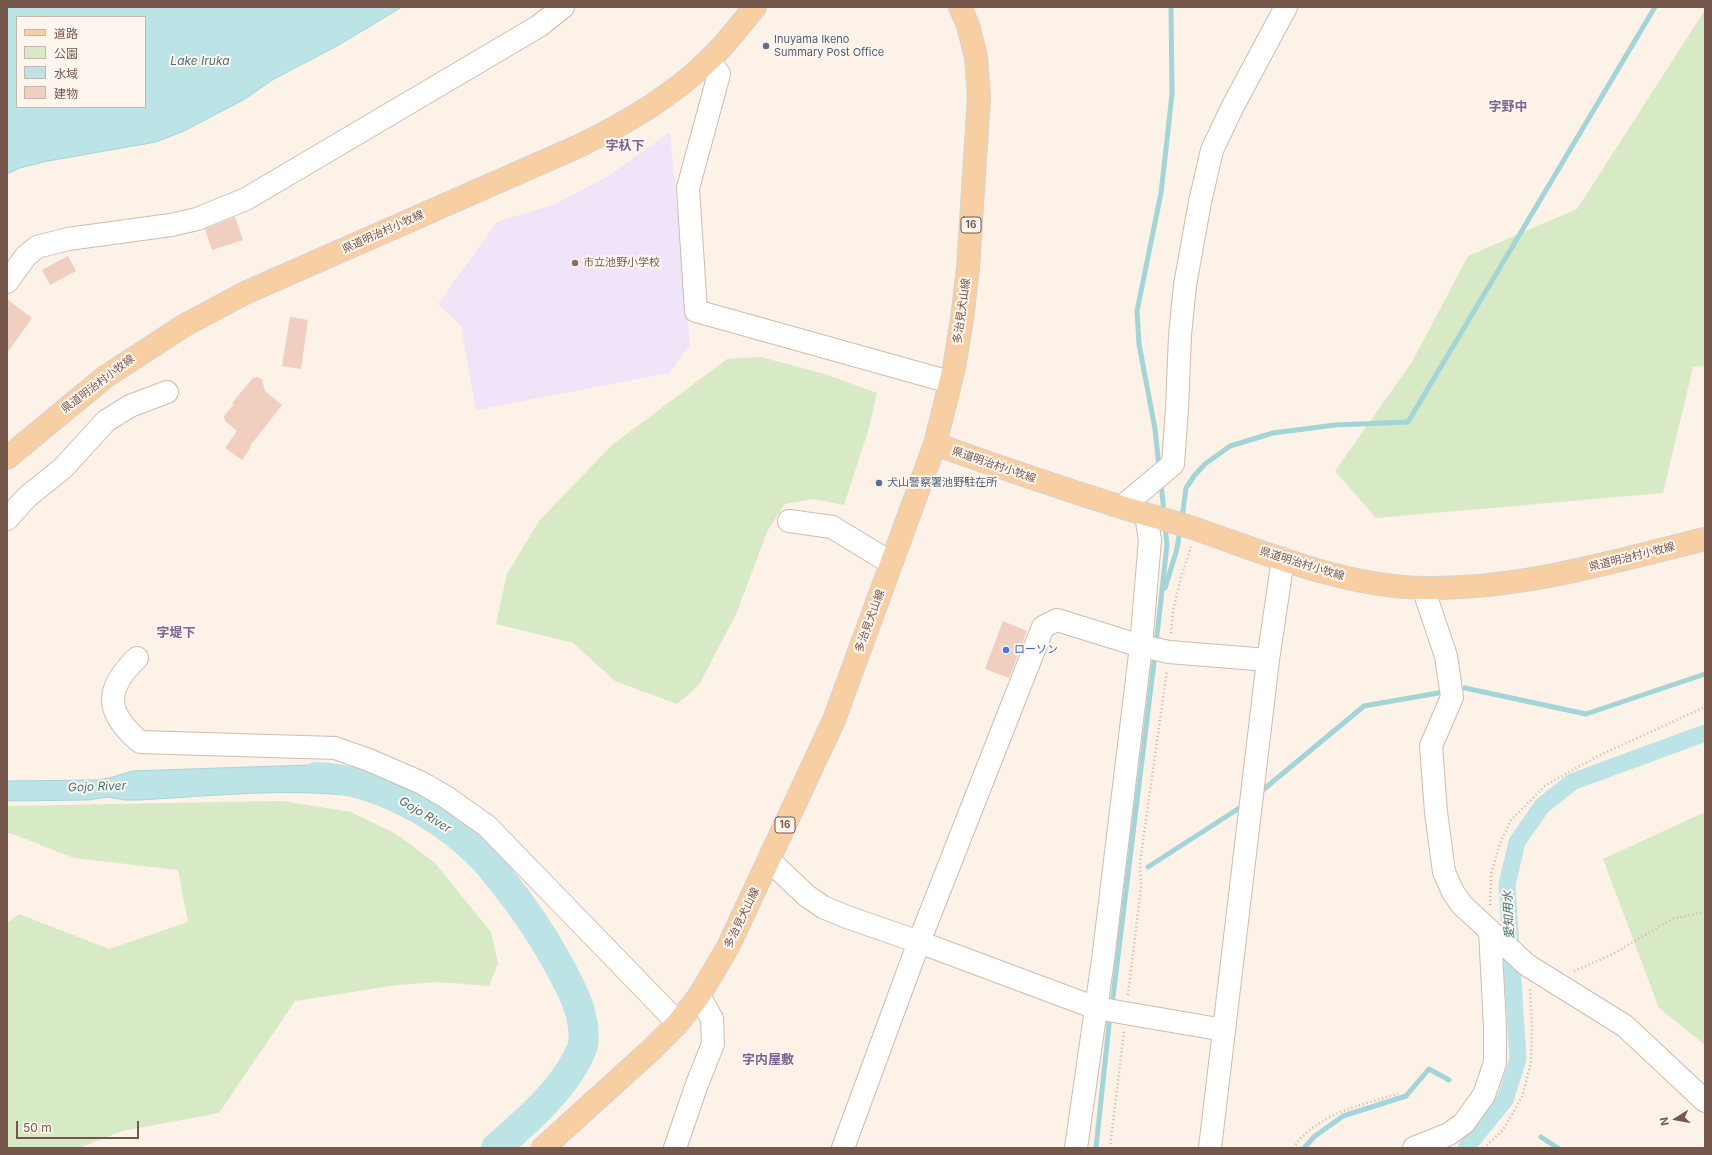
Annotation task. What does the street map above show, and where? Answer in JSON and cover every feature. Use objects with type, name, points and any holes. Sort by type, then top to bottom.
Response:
[{"type":"main road","name":"県道明治村小牧線","points":[[7,458],[105,377],[185,325],[245,293],[606,133],[654,105],[709,60],[755,7]]},
{"type":"main road","name":"多治見犬山線","points":[[543,1148],[650,1051],[678,1023],[699,996],[728,947],[834,720],[935,444],[950,382],[962,320],[968,268],[979,97],[976,57],[968,25],[960,7]]},
{"type":"main road","name":"県道明治村小牧線","points":[[935,444],[1022,475],[1192,528],[1317,570],[1387,584],[1423,588],[1479,586],[1526,581],[1560,575],[1705,539]]},
{"type":"street","points":[[7,282],[26,256],[37,247],[68,239],[171,225],[204,217],[246,200],[539,26],[563,7]]},
{"type":"street","points":[[1122,507],[1172,464],[1177,409],[1180,335],[1185,285],[1200,202],[1212,150],[1237,98],[1286,7]]},
{"type":"street","points":[[709,60],[720,74],[688,188],[696,311],[950,382]]},
{"type":"street","points":[[7,519],[27,497],[67,463],[106,421],[130,406],[167,392]]},
{"type":"street","points":[[1076,1148],[1098,1008],[1143,647],[1150,540],[1149,515]]},
{"type":"street","points":[[789,520],[832,528],[891,563]]},
{"type":"street","points":[[1210,1148],[1268,660],[1283,559]]},
{"type":"street","points":[[1423,588],[1446,656],[1452,697],[1431,746],[1436,812],[1444,872],[1453,892],[1462,905],[1531,967],[1625,1026],[1705,1101]]},
{"type":"street","points":[[843,1148],[919,942],[1043,627],[1056,620],[1143,647],[1168,652],[1268,660]]},
{"type":"street","points":[[137,658],[123,672],[115,687],[112,704],[119,721],[140,742],[335,748],[370,760],[422,783],[446,797],[487,826],[678,1023]]},
{"type":"street","points":[[769,860],[807,896],[822,907],[1098,1008],[1224,1030]]},
{"type":"street","points":[[1414,1148],[1449,1134],[1464,1123],[1484,1095],[1495,1063],[1494,935]]},
{"type":"street","points":[[675,1148],[694,1091],[713,1044],[712,1019],[699,996]]},
{"type":"path","points":[[1110,1148],[1124,1012],[1141,887],[1140,863],[1173,611],[1181,577],[1190,552],[1192,528]]},
{"type":"path","points":[[1494,935],[1491,874],[1500,843],[1511,820],[1546,785],[1598,756],[1705,707]]},
{"type":"path","points":[[1569,970],[1576,971],[1611,955],[1672,920],[1705,912]]},
{"type":"path","points":[[1484,1148],[1503,1130],[1522,1096],[1532,1062],[1530,988],[1531,967]]},
{"type":"path","points":[[1293,1148],[1299,1139],[1326,1118],[1358,1106],[1398,1094]]},
{"type":"shaded area","name":"市立池野小学校","points":[[670,132],[690,345],[669,373],[476,410],[461,326],[438,304],[497,222],[555,204],[607,177]]},
{"type":"green space","points":[[1705,10],[1705,366],[1693,367],[1663,493],[1376,518],[1335,471],[1412,362],[1468,256],[1577,209]]},
{"type":"green space","points":[[761,357],[828,375],[877,393],[869,428],[844,505],[813,499],[785,504],[768,530],[736,614],[699,685],[677,704],[615,681],[573,643],[496,624],[507,574],[539,521],[612,445],[727,359]]},
{"type":"green space","points":[[283,801],[351,812],[396,834],[434,862],[491,932],[498,963],[489,986],[438,982],[397,985],[295,1001],[219,1113],[122,1131],[79,1148],[7,1148],[7,923],[19,914],[109,949],[188,922],[178,870],[74,858],[7,832],[7,806]]},
{"type":"green space","points":[[1705,812],[1705,1045],[1659,1008],[1603,859]]},
{"type":"water","name":"Lake Iruka","points":[[7,7],[402,7],[337,46],[274,79],[243,100],[184,131],[156,142],[48,161],[20,168],[7,174]]},
{"type":"water","points":[[311,765],[360,772],[354,796],[273,793],[139,800],[125,800],[107,797],[88,800],[7,801],[7,781],[97,780],[133,771]]},
{"type":"building","points":[[235,217],[243,240],[212,250],[205,229]]},
{"type":"building","points":[[68,256],[76,271],[50,285],[42,270]]},
{"type":"building","points":[[7,299],[32,318],[7,353]]},
{"type":"building","points":[[290,317],[308,320],[301,369],[282,366]]},
{"type":"building","points":[[258,377],[262,380],[265,391],[282,405],[250,446],[251,447],[242,460],[225,448],[237,431],[225,421],[224,416],[234,404],[232,403],[253,378]]},
{"type":"building","name":"ローソン","points":[[1003,621],[1027,631],[1009,678],[985,669]]},
{"type":"waterway","points":[[1159,467],[1155,429],[1139,344],[1137,311],[1161,193],[1165,158],[1172,94],[1171,7]]},
{"type":"waterway","points":[[1182,518],[1186,488],[1205,464],[1230,446],[1273,433],[1335,425],[1408,422],[1655,7]]},
{"type":"waterway","points":[[1161,483],[1164,513]]},
{"type":"waterway","points":[[1156,644],[1167,545],[1165,525]]},
{"type":"waterway","points":[[1165,588],[1177,549],[1180,530]]},
{"type":"waterway","points":[[1112,1005],[1155,654]]},
{"type":"waterway","points":[[1465,688],[1586,714],[1705,674]]},
{"type":"waterway","points":[[1258,794],[1364,706],[1438,693]]},
{"type":"waterway","name":"愛知用水","points":[[1466,1148],[1505,1100],[1518,1059],[1507,885],[1517,842],[1542,806],[1572,782],[1705,733]]},
{"type":"waterway","name":"Gojo River","points":[[316,777],[339,779],[361,784],[384,792],[427,814],[466,842],[485,859],[523,908],[550,949],[572,990],[580,1011],[584,1034],[583,1045],[577,1059],[561,1084],[541,1107],[496,1148]]},
{"type":"waterway","points":[[1148,867],[1244,805]]},
{"type":"waterway","points":[[1096,1148],[1110,1015]]},
{"type":"waterway","points":[[1304,1148],[1315,1136],[1343,1116],[1406,1096],[1429,1069],[1449,1080]]},
{"type":"waterway","points":[[1541,1137],[1558,1148]]},
{"type":"place","name":"Inuyama Ikeno Summary Post Office","points":[[766,46]]},
{"type":"place","name":"市立池野小学校","points":[[575,263]]},
{"type":"place","name":"犬山警察署池野駐在所","points":[[879,483]]},
{"type":"place","name":"ローソン","points":[[1006,650]]},
{"type":"district","name":"字野中","points":[[1508,107]]},
{"type":"district","name":"字杁下","points":[[625,146]]},
{"type":"district","name":"字堤下","points":[[176,633]]},
{"type":"district","name":"字内屋敷","points":[[768,1060]]}]
